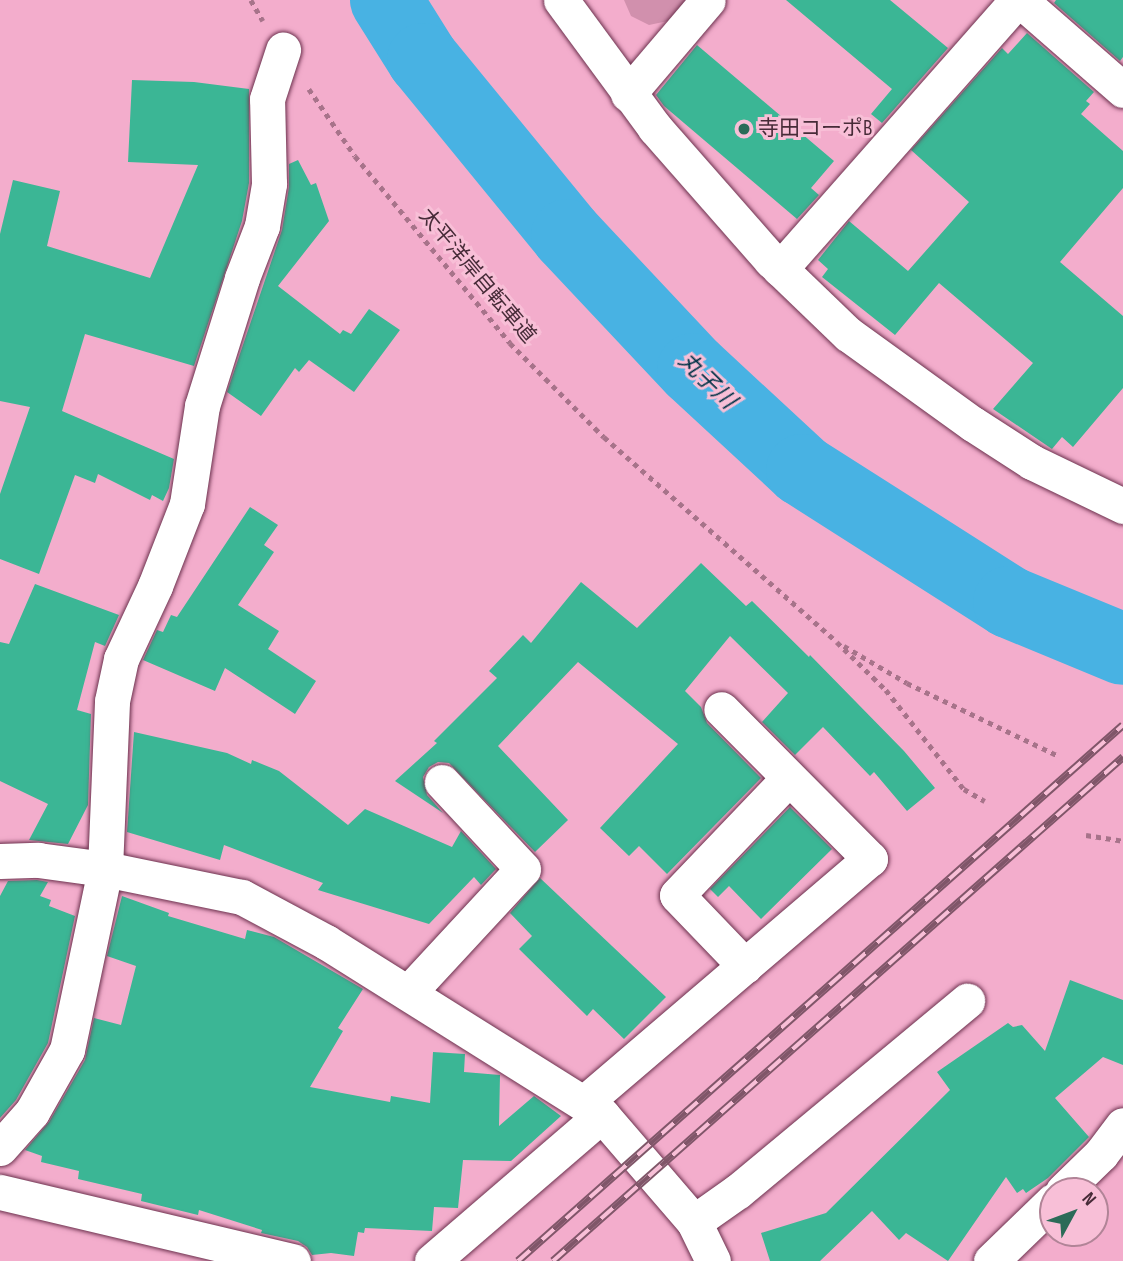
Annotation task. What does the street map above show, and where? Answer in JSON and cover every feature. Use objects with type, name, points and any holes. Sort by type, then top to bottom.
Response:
[{"type":"street","points":[[628,94],[708,0]]},
{"type":"street","points":[[780,269],[1018,0],[1123,90]]},
{"type":"street","points":[[573,6],[628,94],[780,269],[848,334],[973,424],[1032,462],[1123,506]]},
{"type":"street","points":[[0,1148],[32,1112],[68,1050],[106,869],[112,701],[121,659],[155,586],[187,504],[202,406],[262,226],[269,184],[267,99],[283,50]]},
{"type":"street","points":[[432,1261],[745,966],[870,859],[721,709]]},
{"type":"street","points":[[745,966],[677,895],[788,779]]},
{"type":"street","points":[[408,992],[523,869],[442,782]]},
{"type":"street","points":[[0,861],[38,860],[106,869],[242,897],[326,942],[593,1109],[694,1222],[713,1261]]},
{"type":"street","points":[[694,1222],[738,1191],[967,1001]]},
{"type":"street","points":[[1084,1177],[1112,1159],[1123,1125]]},
{"type":"street","points":[[0,1192],[293,1261]]},
{"type":"street","points":[[991,1261],[1039,1215]]},
{"type":"path","name":"太平洋岸自転車道","points":[[251,0],[355,156],[510,343],[604,437],[837,642]]},
{"type":"path","points":[[837,642],[907,683],[1059,756]]},
{"type":"path","points":[[837,642],[886,690],[964,789],[985,801]]},
{"type":"path","points":[[1086,835],[1123,841]]},
{"type":"shaded area","points":[[624,0],[690,0],[668,21],[649,25],[631,16]]},
{"type":"building","name":"寺田コーポB","points":[[786,0],[890,0],[948,48],[882,123],[871,114],[892,89]]},
{"type":"building","points":[[1056,0],[1123,0],[1123,57],[1120,61],[1054,3]]},
{"type":"building","points":[[1027,33],[1094,92],[1086,101],[1090,104],[1081,114],[1123,151],[1123,188],[1060,262],[1123,316],[1123,388],[1073,447],[1062,437],[1052,449],[993,409],[1033,363],[939,283],[895,335],[822,277],[828,269],[818,260],[849,221],[908,271],[969,202],[911,150],[1002,48],[1008,54]]},
{"type":"building","name":"寺田コーポB","points":[[697,45],[834,161],[811,188],[819,195],[797,219],[664,106],[656,95]]},
{"type":"building","points":[[132,80],[194,82],[249,89],[249,183],[242,221],[194,366],[85,334],[62,411],[174,459],[169,488],[163,501],[152,495],[150,500],[98,474],[95,483],[75,475],[39,574],[0,559],[0,494],[30,407],[0,401],[0,234],[13,180],[60,191],[47,246],[150,278],[198,165],[128,162]]},
{"type":"building","points":[[298,160],[311,185],[316,183],[329,221],[278,286],[340,334],[343,330],[351,334],[369,309],[400,330],[354,392],[309,360],[299,372],[295,368],[261,416],[227,392],[282,230],[289,187],[289,164]]},
{"type":"building","points":[[250,507],[278,525],[264,545],[274,552],[238,605],[279,631],[268,649],[316,681],[295,714],[225,668],[215,691],[143,660],[157,630],[163,632],[171,615],[177,617]]},
{"type":"building","points":[[701,563],[746,606],[752,601],[809,657],[810,655],[904,751],[935,788],[907,811],[874,772],[870,776],[823,727],[795,755],[762,722],[788,693],[730,636],[685,691],[701,707],[707,723],[761,778],[667,874],[639,846],[629,856],[600,828],[678,744],[578,662],[498,746],[568,820],[535,852],[449,763],[438,762],[429,767],[423,777],[427,795],[443,813],[395,781],[437,743],[434,741],[497,678],[489,671],[523,635],[531,643],[581,582],[637,628]]},
{"type":"building","points":[[35,584],[119,615],[105,646],[95,642],[77,710],[91,714],[88,805],[68,844],[29,840],[48,804],[0,781],[0,642],[9,644]]},
{"type":"building","points":[[134,732],[227,753],[251,764],[252,760],[279,771],[348,825],[365,809],[452,847],[461,831],[496,869],[481,885],[474,877],[429,924],[318,890],[323,883],[224,845],[220,860],[127,832]]},
{"type":"building","points":[[790,807],[832,849],[761,919],[729,886],[718,897],[710,889]]},
{"type":"building","points":[[540,878],[666,997],[624,1039],[593,1009],[587,1016],[519,949],[532,936],[510,913]]},
{"type":"building","points":[[8,881],[48,882],[40,896],[51,900],[49,906],[75,916],[48,1043],[16,1100],[0,1118],[0,896]]},
{"type":"building","points":[[122,896],[169,913],[168,916],[245,939],[247,930],[274,937],[363,989],[338,1028],[343,1031],[310,1087],[390,1102],[391,1096],[430,1103],[433,1052],[465,1054],[464,1072],[500,1075],[499,1126],[534,1096],[561,1116],[511,1161],[463,1160],[458,1208],[434,1207],[432,1231],[365,1228],[364,1233],[358,1232],[354,1256],[331,1253],[312,1255],[307,1247],[298,1241],[261,1233],[262,1230],[199,1210],[198,1215],[141,1201],[142,1194],[78,1179],[79,1171],[41,1162],[42,1156],[25,1150],[49,1122],[85,1060],[94,1018],[121,1025],[136,966],[107,956]]},
{"type":"building","points":[[1070,980],[1123,1000],[1123,1065],[1103,1057],[1055,1098],[1089,1137],[1049,1177],[1039,1177],[1039,1184],[1026,1193],[1023,1189],[1017,1193],[1006,1177],[948,1261],[906,1233],[899,1240],[872,1211],[820,1261],[770,1261],[761,1233],[826,1213],[950,1090],[937,1072],[1008,1023],[1013,1027],[1022,1025],[1045,1051]]},
{"type":"waterway","name":"丸子川","points":[[386,0],[423,59],[567,235],[693,369],[802,470],[1009,602],[1123,649]]},
{"type":"railway","points":[[518,1261],[1123,725]]},
{"type":"railway","points":[[553,1261],[1123,757]]},
{"type":"place","name":"寺田コーポB","points":[[744,129]]}]
